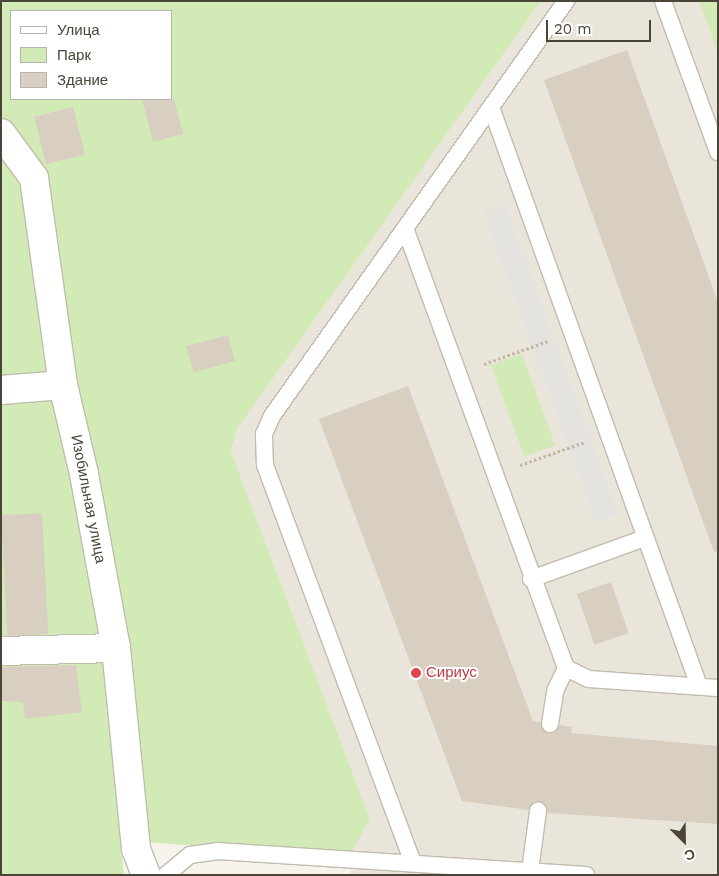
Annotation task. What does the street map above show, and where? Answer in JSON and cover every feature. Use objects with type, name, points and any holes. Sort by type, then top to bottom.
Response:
[{"type":"street","name":"Изобильная улица","points":[[1,132],[34,178],[64,385],[84,474],[116,648],[136,849],[146,875]]},
{"type":"street","points":[[1,390],[64,385]]},
{"type":"street","points":[[1,651],[116,648]]},
{"type":"lane","points":[[413,863],[262,452],[264,434],[272,416],[566,1]]},
{"type":"lane","points":[[663,1],[718,152]]},
{"type":"lane","points":[[491,107],[699,686]]},
{"type":"lane","points":[[405,228],[531,579],[566,668],[589,679],[718,688]]},
{"type":"lane","points":[[531,579],[645,538]]},
{"type":"lane","points":[[550,724],[555,692],[566,668]]},
{"type":"lane","points":[[530,871],[538,811]]},
{"type":"lane","points":[[166,875],[190,855],[217,850],[586,875]]},
{"type":"path","points":[[489,362],[572,333]]},
{"type":"path","points":[[524,464],[608,433]]},
{"type":"shaded area","points":[[541,1],[718,1],[718,875],[350,875],[353,850],[370,819],[231,453],[237,429]]},
{"type":"shaded area","points":[[505,204],[618,514],[596,522],[483,212]]},
{"type":"green space","points":[[1,1],[541,1],[237,429],[231,452],[370,819],[353,850],[327,856],[120,840],[124,875],[1,875]]},
{"type":"green space","points":[[699,1],[718,1],[718,53]]},
{"type":"green space","points":[[522,354],[555,445],[524,456],[491,365]]},
{"type":"building","points":[[627,50],[718,302],[718,551],[714,552],[544,80]]},
{"type":"building","points":[[174,99],[183,134],[153,142],[142,100]]},
{"type":"building","points":[[73,107],[85,155],[46,164],[34,117]]},
{"type":"building","points":[[228,335],[235,361],[193,372],[186,346]]},
{"type":"building","points":[[408,386],[533,721],[540,722],[549,734],[560,725],[572,727],[571,733],[718,746],[718,824],[548,813],[539,801],[528,810],[462,801],[319,419]]},
{"type":"building","points":[[42,513],[48,634],[7,636],[1,515]]},
{"type":"building","points":[[611,582],[629,633],[595,645],[577,594]]},
{"type":"building","points":[[76,665],[82,712],[25,719],[23,702],[1,701],[1,667]]},
{"type":"place","name":"Сириус","points":[[416,673]]}]
